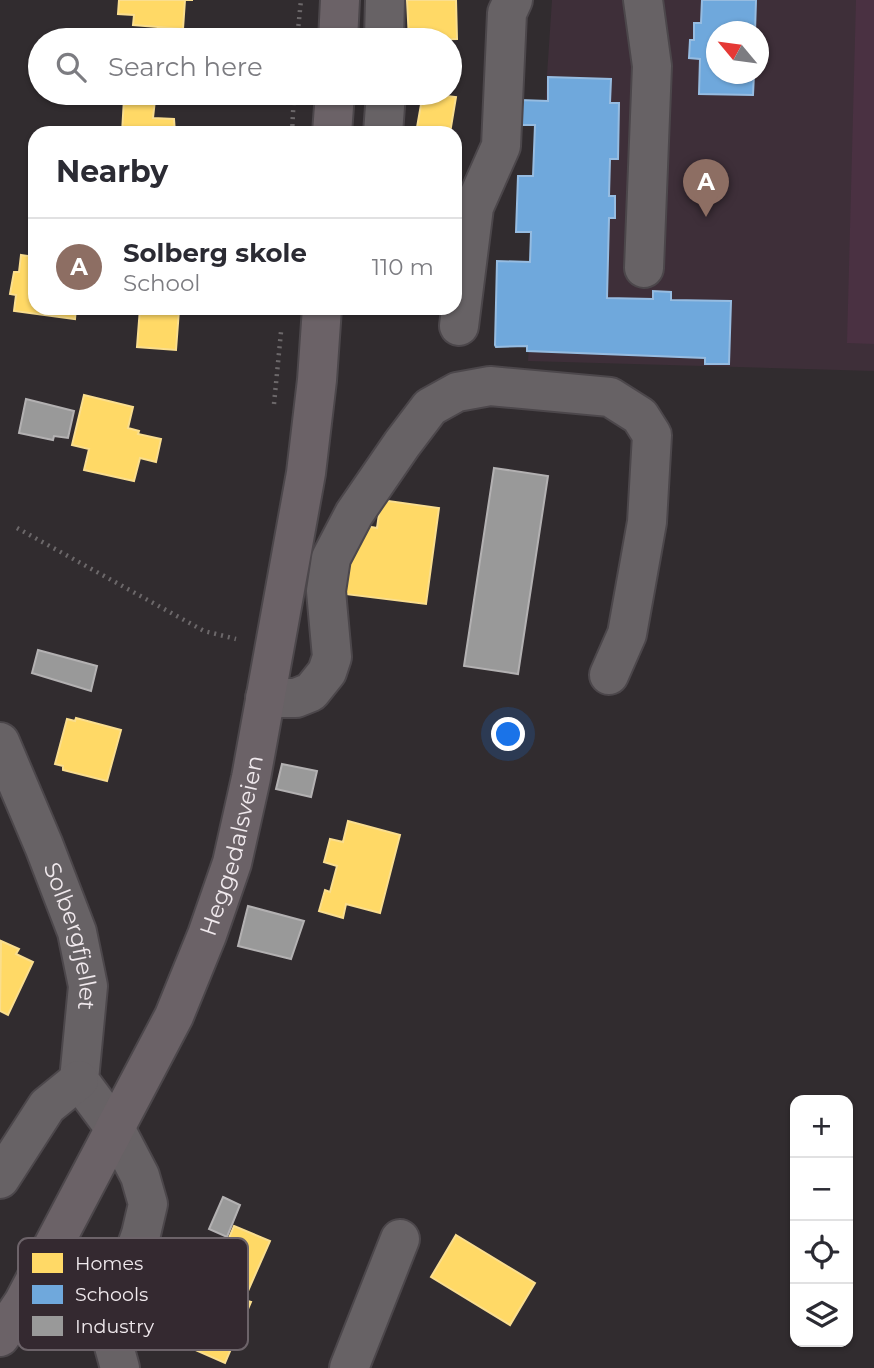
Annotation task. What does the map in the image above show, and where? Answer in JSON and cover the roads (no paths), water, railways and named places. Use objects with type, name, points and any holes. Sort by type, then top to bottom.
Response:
[{"type":"main road","points":[[339,28],[340,0]]},
{"type":"main road","points":[[333,126],[334,105]]},
{"type":"main road","name":"Heggedalsveien","points":[[58,1238],[174,1016],[228,875],[251,778],[306,473],[322,315]]},
{"type":"main road","name":"Heggedalsveien","points":[[0,1337],[18,1310]]},
{"type":"street","points":[[384,28],[385,0]]},
{"type":"street","points":[[462,296],[474,207],[501,146],[507,12],[513,0]]},
{"type":"street","points":[[643,0],[652,66],[645,268]]},
{"type":"street","points":[[384,126],[385,105]]},
{"type":"street","points":[[458,326],[459,315]]},
{"type":"street","points":[[265,698],[296,698],[311,692],[327,672],[332,657],[326,592],[331,558],[354,514],[402,444],[430,407],[457,392],[490,386],[610,397],[639,416],[652,435],[647,522],[630,622],[609,675]]},
{"type":"street","name":"Solbergfjellet","points":[[0,742],[77,933],[88,986],[79,1080]]},
{"type":"street","points":[[0,1179],[47,1106],[79,1080],[116,1130],[140,1176],[148,1204],[140,1238]]},
{"type":"street","points":[[349,1368],[400,1238]]},
{"type":"street","points":[[114,1350],[120,1368]]},
{"type":"place","name":"Solberg skole","points":[[706,217]]}]
